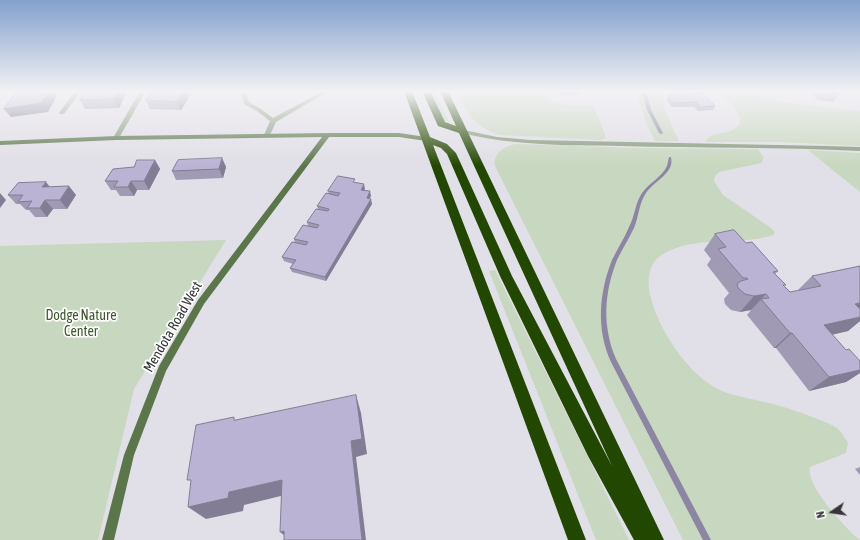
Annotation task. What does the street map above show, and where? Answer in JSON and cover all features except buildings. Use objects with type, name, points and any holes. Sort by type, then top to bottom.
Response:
[{"type":"highway","points":[[417,116],[577,540]]},
{"type":"highway","points":[[437,116],[441,124],[464,132]]},
{"type":"highway","points":[[456,116],[655,540]]},
{"type":"highway","points":[[426,139],[444,146],[451,153],[488,240],[519,303],[594,450],[644,540]]},
{"type":"street","points":[[116,138],[129,116]]},
{"type":"street","points":[[267,116],[273,121]]},
{"type":"street","points":[[267,135],[273,121],[281,116]]},
{"type":"street","points":[[464,132],[491,138],[545,142],[781,146],[860,149]]},
{"type":"street","points":[[0,142],[267,135],[399,135],[426,139]]},
{"type":"street","name":"Mendota Road West","points":[[108,540],[129,455],[162,369],[201,302],[327,135]]},
{"type":"green space","points":[[440,116],[446,116],[449,122],[441,119]]},
{"type":"green space","points":[[471,116],[598,116],[606,137],[602,140],[500,135],[484,128]]},
{"type":"green space","points":[[644,116],[668,116],[679,141],[655,141]]},
{"type":"green space","points":[[860,116],[860,146],[779,142],[705,142],[712,135],[727,132],[736,128],[740,123],[740,117]]},
{"type":"green space","points":[[516,144],[641,148],[758,149],[764,158],[761,163],[719,172],[715,176],[714,181],[723,195],[771,228],[775,232],[773,235],[745,240],[690,244],[663,254],[654,262],[650,272],[650,294],[660,322],[676,350],[698,375],[710,384],[731,394],[774,404],[802,413],[831,425],[841,432],[848,443],[846,453],[810,467],[810,475],[820,495],[828,506],[860,540],[683,540],[496,168],[495,159],[497,155],[503,149]]},
{"type":"green space","points":[[808,150],[860,153],[860,192]]},
{"type":"green space","name":"Dodge Nature Center","points":[[226,240],[134,389],[98,540],[0,540],[0,246]]},
{"type":"green space","points":[[495,270],[629,540],[596,540],[489,271]]},
{"type":"waterway","points":[[652,116],[661,133]]},
{"type":"waterway","points":[[670,158],[670,163],[665,173],[647,189],[642,197],[638,205],[632,227],[615,260],[607,285],[605,298],[605,336],[613,360],[707,540]]}]
